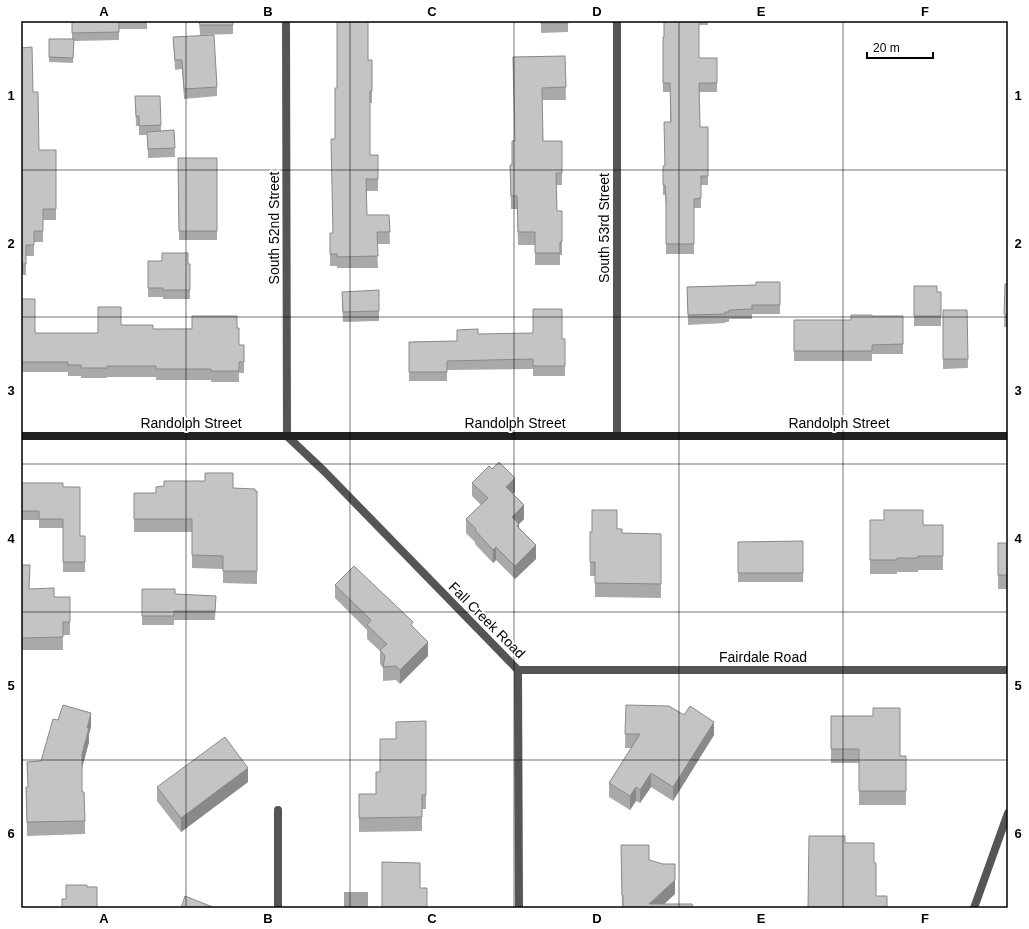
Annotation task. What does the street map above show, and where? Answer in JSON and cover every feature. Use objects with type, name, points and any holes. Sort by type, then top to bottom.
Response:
[{"type":"main road","name":"Randolph Street","points":[[21,436],[1008,436]]},
{"type":"street","name":"South 52nd Street","points":[[286,21],[287,436]]},
{"type":"street","name":"South 53rd Street","points":[[617,21],[618,436]]},
{"type":"street","name":"Fall Creek Road","points":[[287,436],[324,471],[518,670],[518,908]]},
{"type":"street","name":"Fairdale Road","points":[[518,670],[1008,670]]},
{"type":"street","points":[[278,810],[278,908]]},
{"type":"street","points":[[974,908],[1008,813]]},
{"type":"shaded area","points":[[344,892],[368,892],[368,908],[344,908]]},
{"type":"building","points":[[72,21],[119,21],[119,32],[72,33]]},
{"type":"building","points":[[199,21],[233,21],[233,25],[200,25]]},
{"type":"building","points":[[337,21],[368,21],[368,60],[372,60],[372,91],[370,91],[370,155],[378,155],[378,179],[366,179],[367,215],[389,215],[390,232],[377,232],[378,256],[337,257],[337,254],[330,254],[330,233],[333,233],[331,139],[335,139]]},
{"type":"building","points":[[541,21],[568,21],[568,23],[541,23]]},
{"type":"building","points":[[664,21],[699,21],[699,58],[717,58],[717,83],[699,83],[700,127],[708,127],[708,176],[701,176],[701,198],[694,199],[694,244],[666,244],[666,199],[665,185],[663,185],[663,166],[665,166],[664,122],[671,122],[670,83],[663,83]]},
{"type":"building","points":[[214,35],[217,87],[184,89],[182,60],[175,60],[173,37]]},
{"type":"building","points":[[49,39],[74,39],[73,58],[49,57]]},
{"type":"building","points":[[32,47],[33,92],[38,92],[39,150],[56,150],[56,209],[43,209],[43,231],[34,231],[34,245],[26,245],[26,264],[21,264],[21,48]]},
{"type":"building","points":[[565,56],[566,87],[542,88],[543,141],[562,141],[562,173],[556,173],[557,211],[562,211],[562,242],[560,242],[560,253],[535,253],[535,232],[518,232],[517,196],[511,196],[510,165],[512,165],[512,141],[515,141],[513,57]]},
{"type":"building","points":[[135,96],[160,96],[161,125],[139,126],[139,116],[136,116]]},
{"type":"building","points":[[174,130],[175,148],[148,149],[147,132]]},
{"type":"building","points":[[178,158],[217,158],[217,231],[179,231]]},
{"type":"building","points":[[162,253],[188,253],[188,264],[190,264],[190,290],[163,290],[163,288],[148,288],[148,261],[162,261]]},
{"type":"building","points":[[756,282],[780,282],[780,305],[752,305],[752,309],[729,310],[729,312],[725,312],[725,314],[688,315],[687,287],[756,285]]},
{"type":"building","points":[[1005,284],[1008,284],[1008,315],[1004,314]]},
{"type":"building","points":[[914,286],[937,286],[937,292],[941,292],[941,316],[914,316]]},
{"type":"building","points":[[379,290],[379,311],[343,312],[342,292]]},
{"type":"building","points":[[21,299],[35,299],[35,333],[98,333],[98,307],[121,307],[121,325],[153,325],[153,329],[192,329],[192,316],[237,316],[239,345],[244,345],[244,362],[239,362],[239,371],[211,371],[211,369],[156,369],[156,366],[107,366],[107,368],[81,368],[81,365],[68,365],[68,362],[21,362]]},
{"type":"building","points":[[533,309],[562,309],[562,339],[565,339],[565,366],[533,366],[533,359],[447,361],[447,372],[409,372],[409,342],[457,341],[457,330],[478,329],[478,334],[533,333]]},
{"type":"building","points":[[943,310],[967,310],[968,359],[943,359]]},
{"type":"building","points":[[851,315],[903,316],[903,344],[872,345],[872,351],[794,351],[794,320],[851,320]]},
{"type":"building","points":[[499,462],[515,478],[506,487],[524,505],[512,517],[519,524],[517,526],[536,545],[515,566],[496,547],[493,550],[466,519],[488,498],[472,483],[489,466],[492,469]]},
{"type":"building","points":[[205,473],[233,473],[233,488],[255,489],[255,491],[257,491],[257,571],[223,571],[223,556],[192,555],[192,519],[134,519],[134,493],[156,493],[156,487],[164,486],[164,481],[205,481]]},
{"type":"building","points":[[21,483],[63,483],[63,487],[80,487],[80,536],[85,536],[85,562],[63,562],[63,519],[39,519],[39,511],[21,511]]},
{"type":"building","points":[[592,510],[617,510],[617,529],[622,529],[622,533],[661,534],[661,584],[595,583],[595,562],[590,562]]},
{"type":"building","points":[[884,510],[923,510],[923,525],[943,525],[943,556],[918,556],[918,558],[897,558],[897,560],[870,560],[870,520],[884,520]]},
{"type":"building","points":[[803,541],[803,573],[738,573],[738,542]]},
{"type":"building","points":[[998,543],[1008,543],[1008,575],[998,575]]},
{"type":"building","points":[[21,565],[30,565],[29,589],[54,588],[54,597],[70,597],[70,622],[63,622],[63,637],[21,638]]},
{"type":"building","points":[[354,566],[413,622],[411,625],[428,642],[400,670],[396,666],[383,667],[385,656],[380,650],[387,644],[367,625],[371,620],[335,585]]},
{"type":"building","points":[[142,589],[175,589],[175,594],[216,596],[215,611],[174,611],[174,616],[142,616]]},
{"type":"building","points":[[63,705],[91,713],[87,728],[89,728],[82,754],[82,792],[84,792],[85,821],[27,822],[27,762],[41,761],[53,719],[58,720]]},
{"type":"building","points":[[626,705],[669,706],[684,715],[690,706],[714,722],[673,787],[651,773],[640,790],[636,787],[630,796],[609,783],[640,734],[625,734]]},
{"type":"building","points":[[873,708],[900,708],[900,756],[906,756],[906,791],[859,791],[859,749],[831,749],[831,716],[873,716]]},
{"type":"building","points":[[426,721],[426,795],[422,795],[422,817],[359,818],[359,794],[376,794],[376,772],[380,772],[380,739],[396,739],[396,722]]},
{"type":"building","points":[[225,737],[248,768],[181,818],[157,787]]},
{"type":"building","points":[[809,836],[845,836],[845,843],[874,843],[874,863],[876,863],[876,896],[887,896],[887,908],[808,908]]},
{"type":"building","points":[[621,845],[649,845],[649,860],[663,864],[675,864],[675,880],[649,904],[692,904],[693,908],[623,908]]},
{"type":"building","points":[[382,862],[420,863],[420,888],[427,888],[427,908],[382,908]]},
{"type":"building","points":[[66,885],[87,885],[87,887],[97,887],[97,908],[62,908],[62,899],[66,899]]},
{"type":"building","points":[[185,896],[215,908],[181,908]]}]
